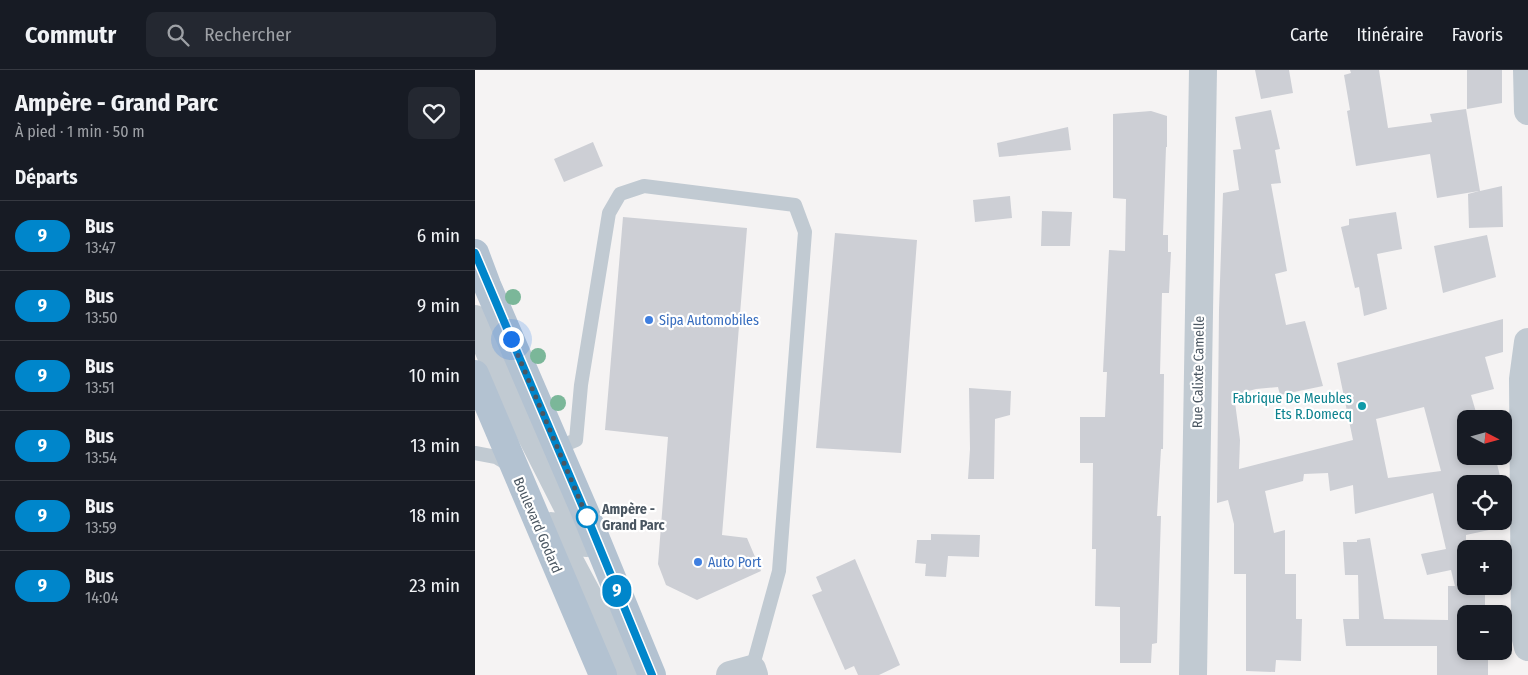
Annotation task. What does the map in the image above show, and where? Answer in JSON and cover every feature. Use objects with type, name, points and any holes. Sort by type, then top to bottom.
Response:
[{"type":"main road","points":[[475,253],[652,675]]},
{"type":"main road","name":"Boulevard Godard","points":[[475,374],[603,675]]},
{"type":"street","name":"Rue Calixte Camelle","points":[[1193,675],[1203,70]]},
{"type":"street","points":[[1527,70],[1528,110]]},
{"type":"street","points":[[475,319],[497,369],[631,626]]},
{"type":"street","points":[[1528,342],[1523,379],[1525,635],[1528,647]]},
{"type":"street","points":[[497,423],[615,646],[628,675]]},
{"type":"lane","points":[[557,448],[576,440],[581,385],[609,213],[621,194],[644,186],[795,205],[805,232],[779,571],[745,673]]},
{"type":"lane","points":[[475,453],[496,457],[514,468]]},
{"type":"building","points":[[1255,70],[1289,70],[1293,93],[1261,99]]},
{"type":"building","points":[[1350,70],[1379,70],[1388,128],[1432,122],[1430,114],[1466,109],[1480,191],[1502,186],[1503,227],[1469,228],[1468,194],[1479,191],[1437,198],[1430,154],[1356,166],[1347,111],[1350,110],[1344,75],[1351,73]]},
{"type":"building","points":[[1467,70],[1502,70],[1502,103],[1467,109]]},
{"type":"building","points":[[1271,110],[1280,149],[1275,150],[1281,183],[1271,184],[1287,271],[1275,274],[1286,325],[1305,321],[1323,386],[1280,395],[1278,387],[1256,389],[1234,395],[1240,440],[1239,469],[1353,440],[1337,363],[1503,319],[1503,352],[1485,357],[1494,389],[1471,395],[1475,410],[1457,410],[1457,465],[1497,465],[1500,475],[1457,475],[1457,530],[1489,530],[1466,535],[1466,540],[1457,540],[1457,595],[1485,595],[1485,605],[1457,605],[1457,660],[1488,660],[1488,675],[1437,675],[1437,646],[1346,646],[1343,619],[1359,619],[1358,575],[1345,575],[1343,542],[1357,542],[1357,540],[1370,538],[1384,619],[1448,620],[1448,586],[1455,586],[1451,570],[1427,575],[1421,554],[1446,549],[1433,493],[1355,514],[1353,485],[1330,491],[1328,473],[1304,474],[1303,481],[1265,491],[1274,533],[1285,530],[1285,574],[1296,574],[1296,619],[1302,619],[1301,661],[1276,660],[1275,672],[1246,671],[1246,574],[1234,574],[1234,524],[1228,500],[1217,503],[1219,310],[1223,193],[1239,190],[1233,150],[1241,149],[1235,117]],"holes":[[[1424,407],[1441,471],[1388,478],[1376,419]]]},
{"type":"building","points":[[1151,111],[1167,116],[1163,235],[1168,235],[1168,252],[1171,252],[1169,293],[1162,293],[1160,374],[1164,374],[1163,449],[1161,449],[1157,516],[1161,516],[1157,643],[1152,644],[1151,663],[1120,663],[1120,607],[1095,606],[1096,549],[1092,549],[1093,463],[1080,463],[1080,417],[1105,417],[1107,372],[1103,372],[1109,250],[1125,251],[1126,199],[1113,198],[1113,114]]},
{"type":"building","points":[[1068,127],[1071,150],[999,157],[997,143]]},
{"type":"building","points":[[593,142],[603,166],[564,182],[554,159]]},
{"type":"building","points":[[1010,196],[1012,218],[975,222],[973,200]]},
{"type":"building","points":[[1042,211],[1072,212],[1070,246],[1041,246]]},
{"type":"building","points":[[1396,212],[1402,249],[1377,254],[1387,309],[1364,316],[1359,287],[1355,288],[1341,227],[1349,225],[1349,219]]},
{"type":"building","points":[[623,217],[747,228],[722,535],[747,538],[761,571],[697,600],[666,585],[658,564],[668,437],[605,430]]},
{"type":"building","points":[[835,233],[917,240],[901,453],[816,448]]},
{"type":"building","points":[[1487,235],[1496,277],[1443,293],[1434,246]]},
{"type":"building","points":[[969,388],[1011,391],[1010,415],[995,419],[994,479],[968,479],[970,449]]},
{"type":"building","points":[[931,534],[980,535],[979,557],[948,556],[946,577],[925,576],[926,564],[915,563],[917,540],[931,540]]},
{"type":"building","points":[[855,559],[900,665],[879,675],[858,675],[854,666],[845,670],[812,595],[822,591],[816,577]]},
{"type":"bus line","name":"9","points":[[475,253],[652,675]]},
{"type":"place","name":"Sipa Automobiles","points":[[649,320]]},
{"type":"place","name":"Fabrique De Meubles Ets R.Domecq","points":[[1362,406]]},
{"type":"place","name":"Ampère - Grand Parc","points":[[587,517]]},
{"type":"place","name":"Auto Port","points":[[698,562]]},
{"type":"route","points":[[511,339],[587,517]]}]
